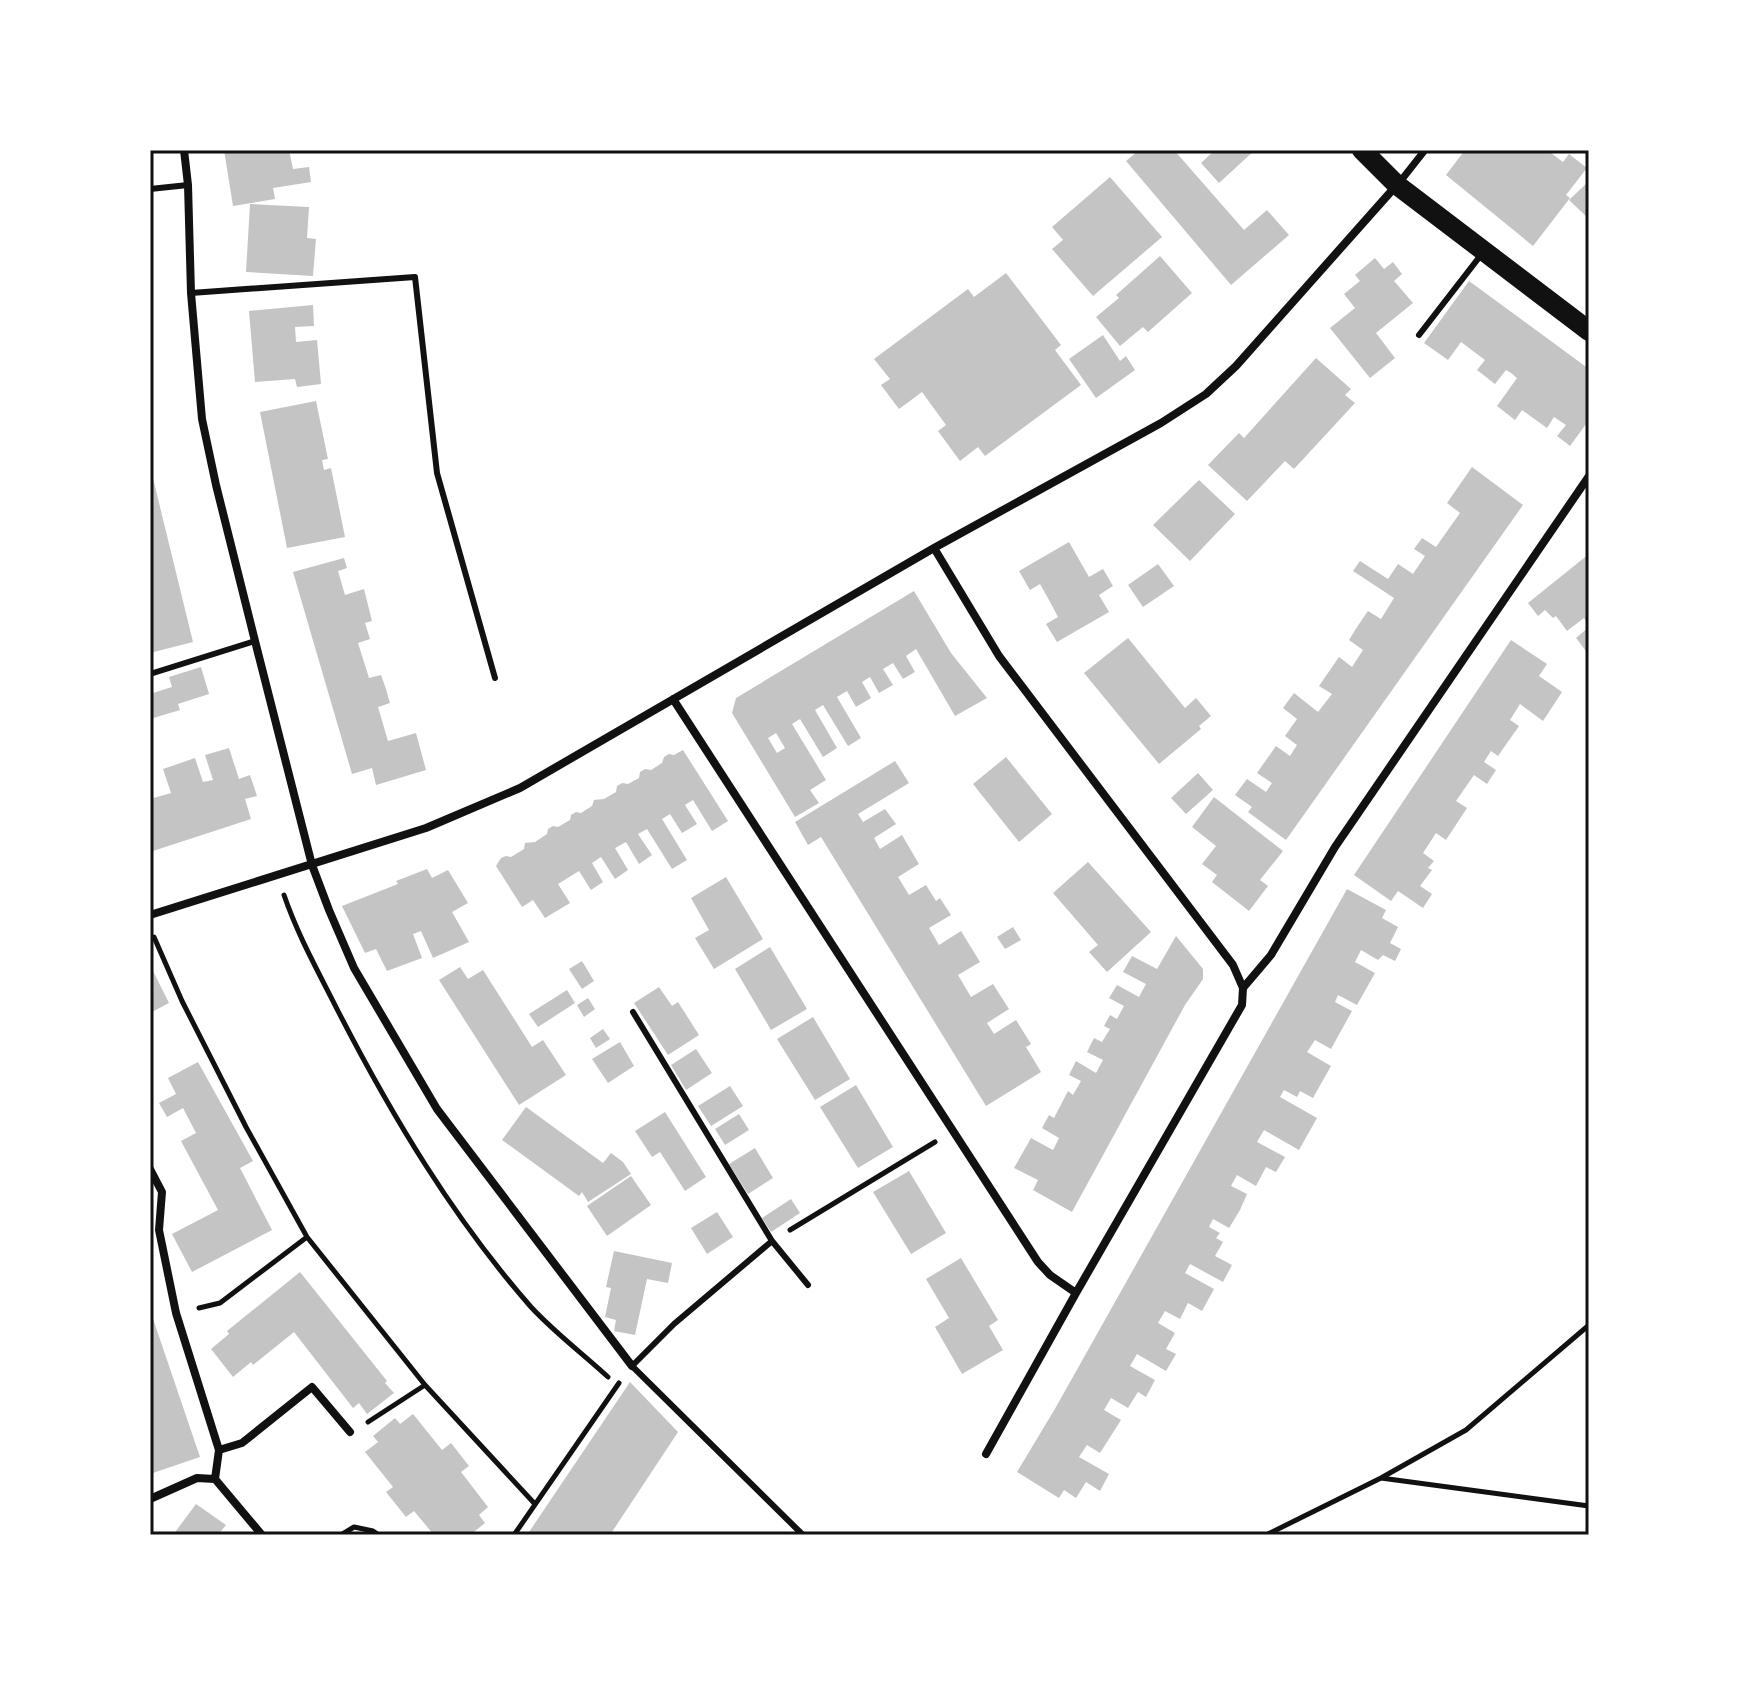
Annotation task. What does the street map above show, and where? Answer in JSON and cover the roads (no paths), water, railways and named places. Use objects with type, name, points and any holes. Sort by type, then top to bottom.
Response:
[{"type":"main road","points":[[1362,150],[1397,185],[1589,331]]},
{"type":"street","points":[[184,150],[191,293],[202,419],[312,865],[354,968],[437,1109],[632,1366]]},
{"type":"street","points":[[150,915],[426,828],[520,788],[934,548],[1161,423],[1206,394],[1236,366],[1425,150]]},
{"type":"street","points":[[1243,988],[1271,955],[1335,847],[1589,476]]},
{"type":"street","points":[[934,548],[999,656],[1233,965],[1243,988],[1242,1005],[986,1454]]},
{"type":"street","points":[[673,699],[1038,1262],[1050,1275],[1076,1293]]},
{"type":"street","points":[[150,1169],[162,1192],[159,1230],[176,1313],[219,1450],[215,1479]]},
{"type":"street","points":[[219,1450],[242,1443],[312,1387],[350,1432]]},
{"type":"street","points":[[150,1499],[197,1478],[215,1479],[262,1535]]},
{"type":"lane","points":[[150,189],[188,185]]},
{"type":"lane","points":[[1419,335],[1483,252]]},
{"type":"lane","points":[[191,293],[415,277],[437,473],[495,678]]},
{"type":"lane","points":[[150,674],[255,641]]},
{"type":"lane","points":[[633,1012],[772,1241],[808,1285]]},
{"type":"lane","points":[[772,1241],[674,1324],[632,1366],[803,1535]]}]
